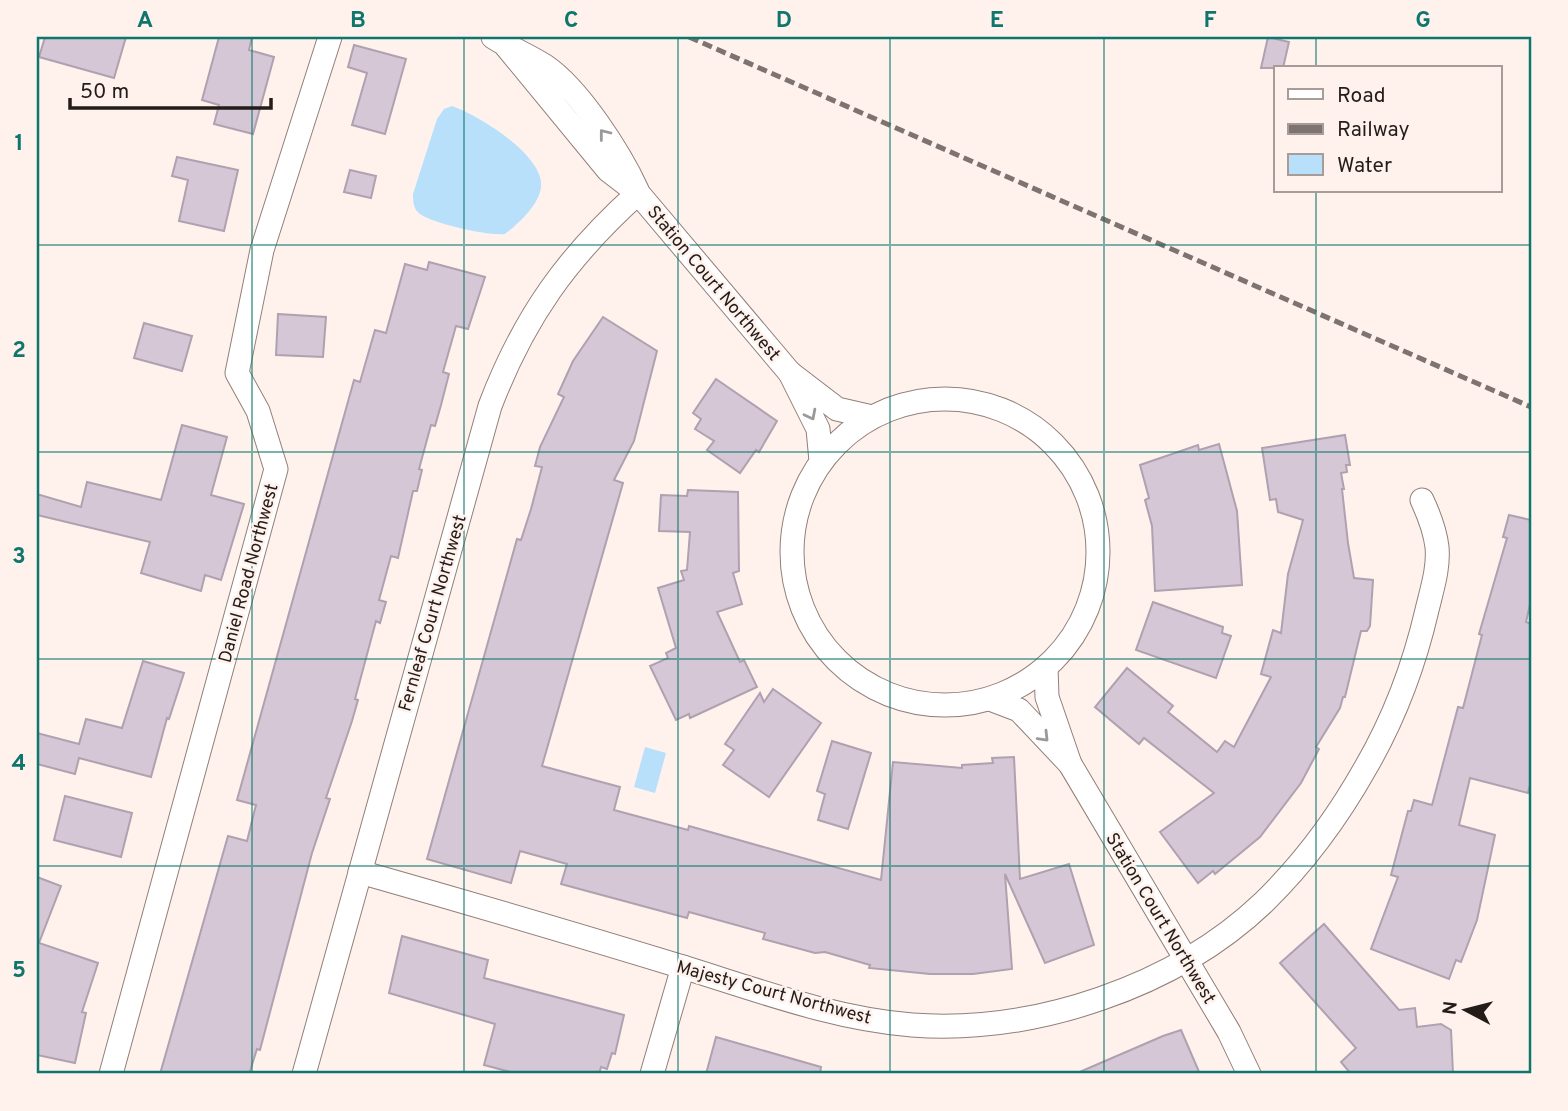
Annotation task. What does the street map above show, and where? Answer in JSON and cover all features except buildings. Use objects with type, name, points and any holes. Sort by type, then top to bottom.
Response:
[{"type":"street","name":"Daniel Road Northwest","points":[[111,1074],[276,469],[258,411],[237,373],[262,250],[330,37]]},
{"type":"street","name":"Station Court Northwest","points":[[500,41],[561,79],[621,156],[638,193],[790,373],[837,410],[872,416]]},
{"type":"street","name":"Fernleaf Court Northwest","points":[[304,1074],[486,419],[503,373],[535,308],[558,277],[603,224],[638,193]]},
{"type":"street","name":"Station Court Northwest","points":[[790,373],[818,429],[821,461]]},
{"type":"street","name":"Station Court Northwest","points":[[943,398],[980,402],[1015,415],[1036,428],[1070,463],[1092,508],[1097,533],[1095,582],[1077,629],[1046,667],[1017,688],[990,699],[949,706],[916,703],[883,693],[853,676],[828,653],[809,624],[797,592],[791,558],[794,524],[804,491],[821,461],[844,436],[872,416],[919,400],[943,398]]},
{"type":"street","name":"Majesty Court Northwest","points":[[360,872],[836,1013],[913,1025],[952,1026],[1034,1018],[1082,1005],[1136,984],[1228,931],[1262,903],[1326,832],[1377,749],[1399,704],[1415,660],[1436,573],[1437,549],[1432,524],[1422,500]]},
{"type":"street","name":"Station Court Northwest","points":[[1046,667],[1048,697],[1070,764],[1229,1032],[1249,1074]]},
{"type":"street","name":"Station Court Northwest","points":[[990,699],[1019,710],[1070,764]]},
{"type":"street","points":[[652,1074],[683,967]]},
{"type":"water","points":[[452,106],[477,118],[507,138],[532,162],[539,175],[541,187],[536,201],[522,219],[505,234],[449,225],[427,218],[415,207],[413,194],[437,119],[444,109]]},
{"type":"water","points":[[645,747],[666,753],[655,793],[634,787]]},
{"type":"railway","points":[[689,37],[1531,407]]}]
